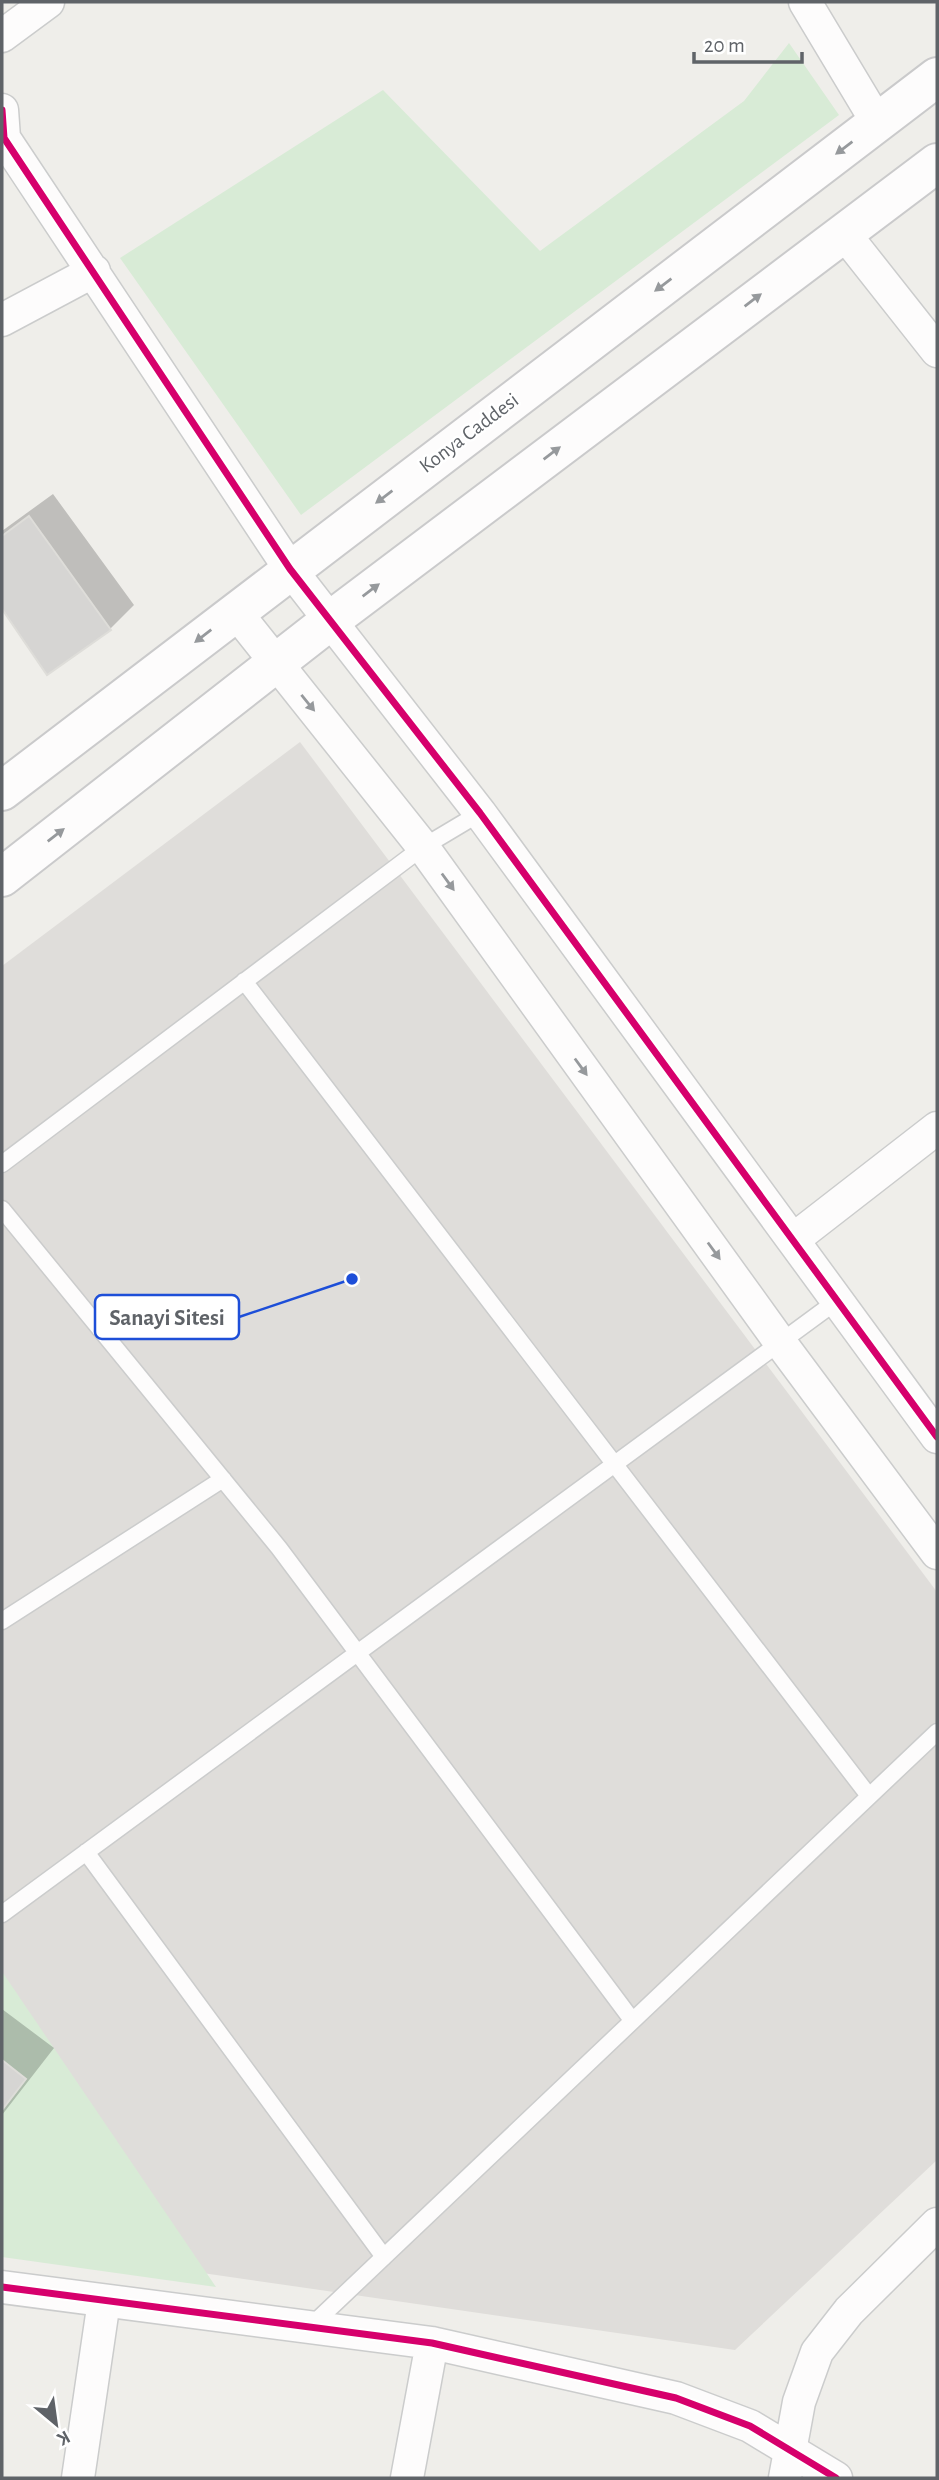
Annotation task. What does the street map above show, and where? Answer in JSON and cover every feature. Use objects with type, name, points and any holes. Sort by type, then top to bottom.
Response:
[{"type":"main road","name":"Konya Caddesi","points":[[2,791],[937,77]]},
{"type":"main road","points":[[2,877],[331,620],[937,163]]},
{"type":"street","points":[[2,36],[48,2]]},
{"type":"street","points":[[805,2],[877,122]]},
{"type":"street","points":[[2,110],[4,138],[290,569],[480,813],[937,1437]]},
{"type":"street","points":[[843,232],[937,351]]},
{"type":"street","points":[[2,320],[94,271]]},
{"type":"street","points":[[235,611],[423,847],[781,1343],[937,1553]]},
{"type":"street","points":[[794,1239],[937,1128]]},
{"type":"street","points":[[788,2464],[799,2402],[817,2351],[849,2311],[937,2224]]},
{"type":"street","points":[[2,2287],[432,2343],[676,2398],[750,2426],[788,2464],[836,2478]]},
{"type":"street","points":[[78,2478],[104,2301]]},
{"type":"street","points":[[407,2478],[432,2343]]},
{"type":"lane","points":[[2,1164],[423,847],[480,813]]},
{"type":"lane","points":[[244,981],[869,1796]]},
{"type":"lane","points":[[2,1209],[279,1548],[632,2020]]},
{"type":"lane","points":[[2,1914],[838,1300]]},
{"type":"lane","points":[[2,1621],[223,1479]]},
{"type":"lane","points":[[310,2327],[937,1732]]},
{"type":"lane","points":[[86,1852],[384,2257]]},
{"type":"shaded area","points":[[300,742],[937,1592],[937,2160],[735,2350],[2,2244],[2,966]]},
{"type":"green space","points":[[789,43],[839,115],[301,515],[120,258],[383,90],[540,251],[744,101]]},
{"type":"green space","points":[[3,1973],[216,2287],[2,2257]]},
{"type":"building","points":[[29,516],[111,630],[47,675],[2,609],[2,536]]},
{"type":"building","points":[[2,2060],[26,2079],[2,2110]]},
{"type":"cycle path","points":[[2,110],[4,138],[290,569],[480,813],[937,1437]]},
{"type":"cycle path","points":[[2,2287],[432,2343],[676,2398],[750,2426],[836,2478]]},
{"type":"place","name":"Sanayi Sitesi","points":[[352,1279]]}]
